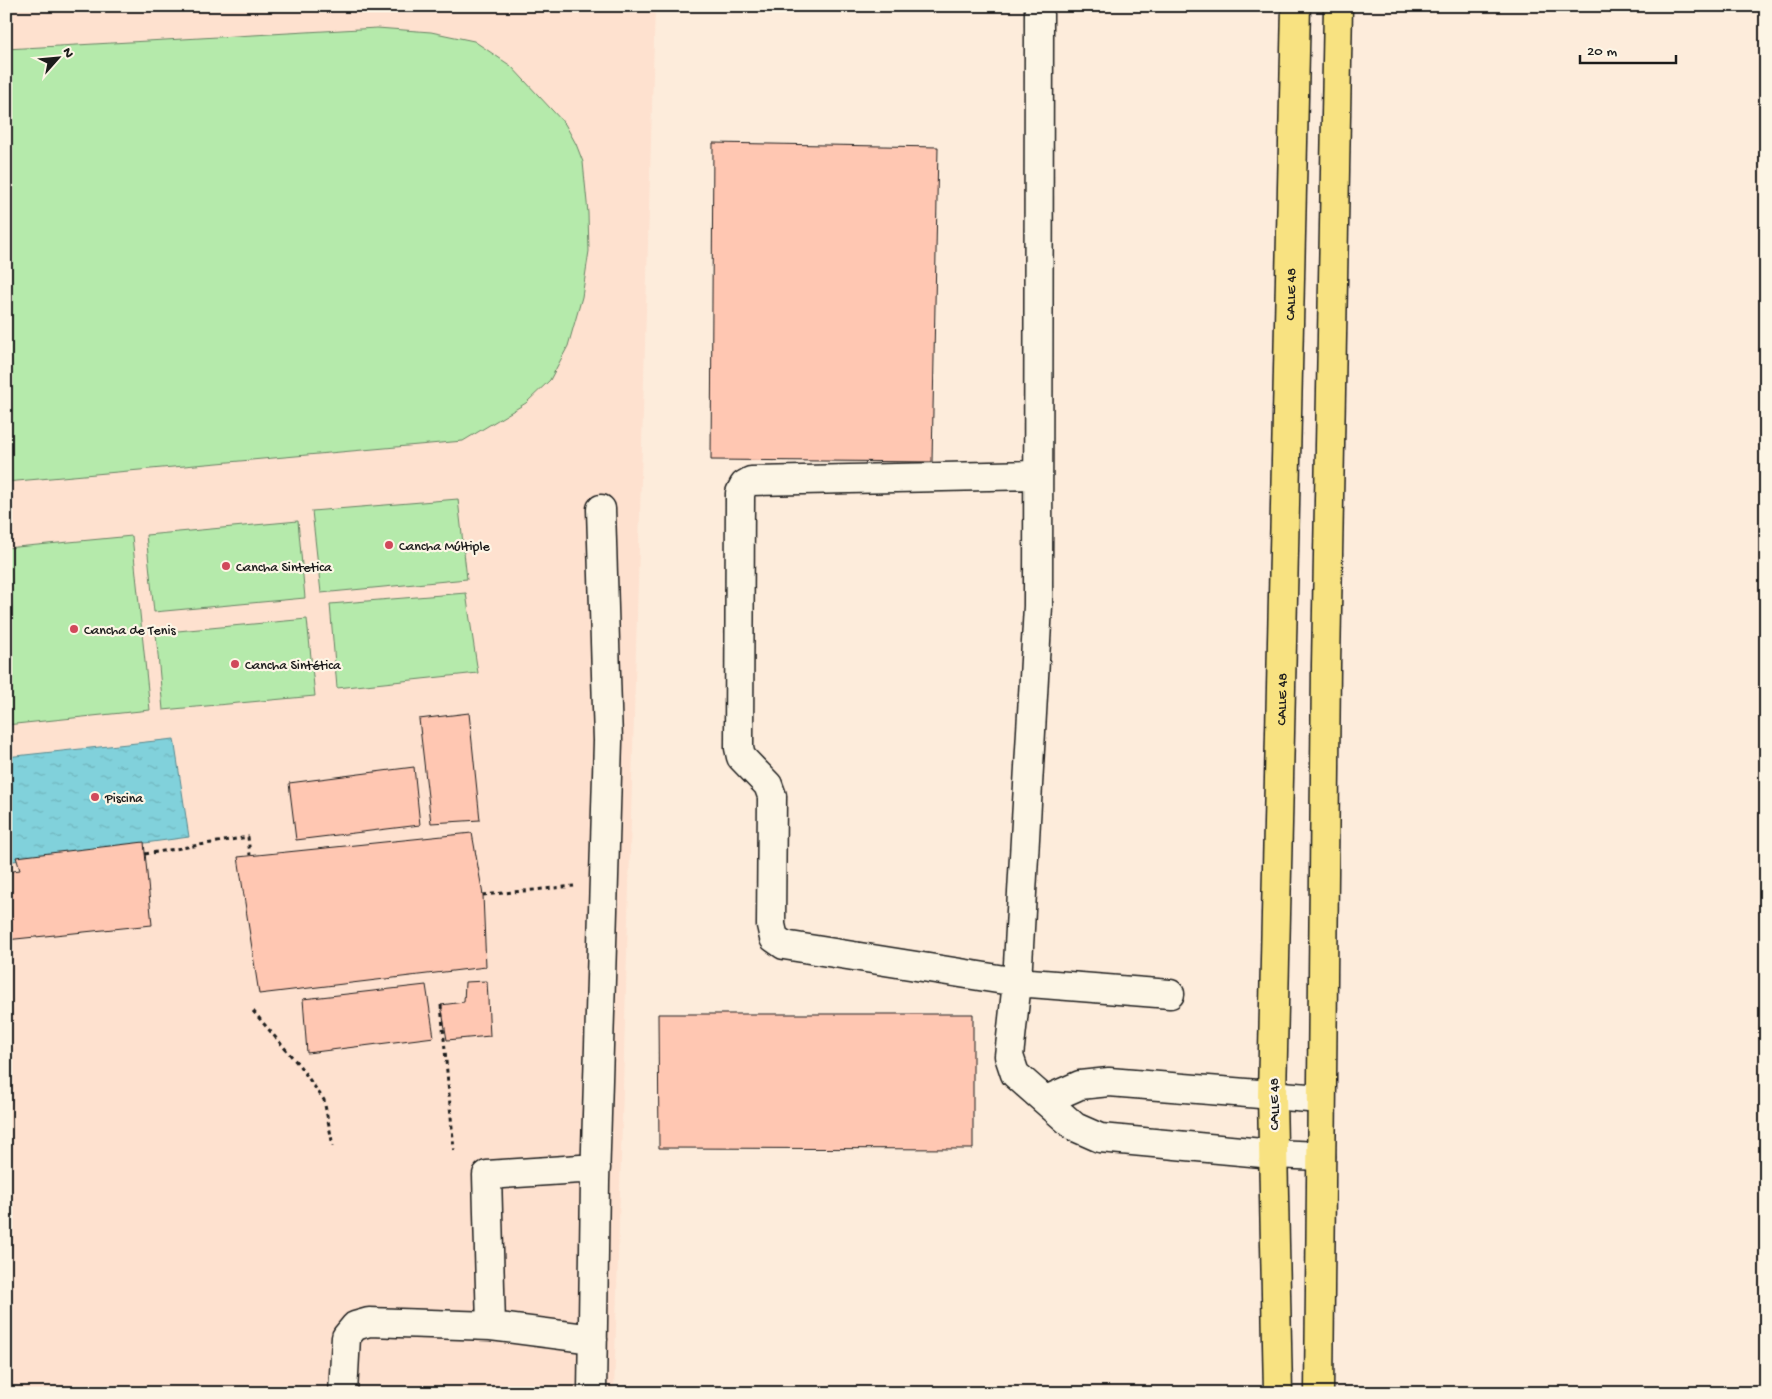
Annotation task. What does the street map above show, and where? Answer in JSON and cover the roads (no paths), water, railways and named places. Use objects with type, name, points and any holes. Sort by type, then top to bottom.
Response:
[{"type":"main road","name":"CALLE 48","points":[[1278,1393],[1272,1096],[1296,6]]},
{"type":"main road","points":[[1319,1393],[1326,665],[1338,6]]},
{"type":"lane","points":[[1040,6],[1038,606],[1017,982],[1009,1056],[1015,1074],[1075,1127],[1100,1138],[1273,1154],[1321,1156]]},
{"type":"lane","points":[[1038,474],[751,480],[744,485],[740,493],[739,748],[741,757],[768,785],[772,796],[771,925],[774,938],[784,945],[1017,982],[1170,994]]},
{"type":"lane","points":[[592,1393],[596,1168],[608,741],[602,509]]},
{"type":"lane","points":[[1046,1100],[1080,1085],[1109,1082],[1322,1099]]},
{"type":"lane","points":[[491,1326],[488,1175],[596,1168]]},
{"type":"lane","points":[[343,1393],[346,1337],[355,1326],[369,1322],[491,1326],[593,1339]]},
{"type":"water","name":"Piscina","points":[[174,739],[189,837],[6,862],[6,757]]},
{"type":"place","name":"Cancha Múltiple","points":[[389,545]]},
{"type":"place","name":"Cancha Sintetica","points":[[226,566]]},
{"type":"place","name":"Cancha de Tenis","points":[[74,629]]},
{"type":"place","name":"Cancha Sintética","points":[[235,664]]},
{"type":"place","name":"Piscina","points":[[95,797]]}]
